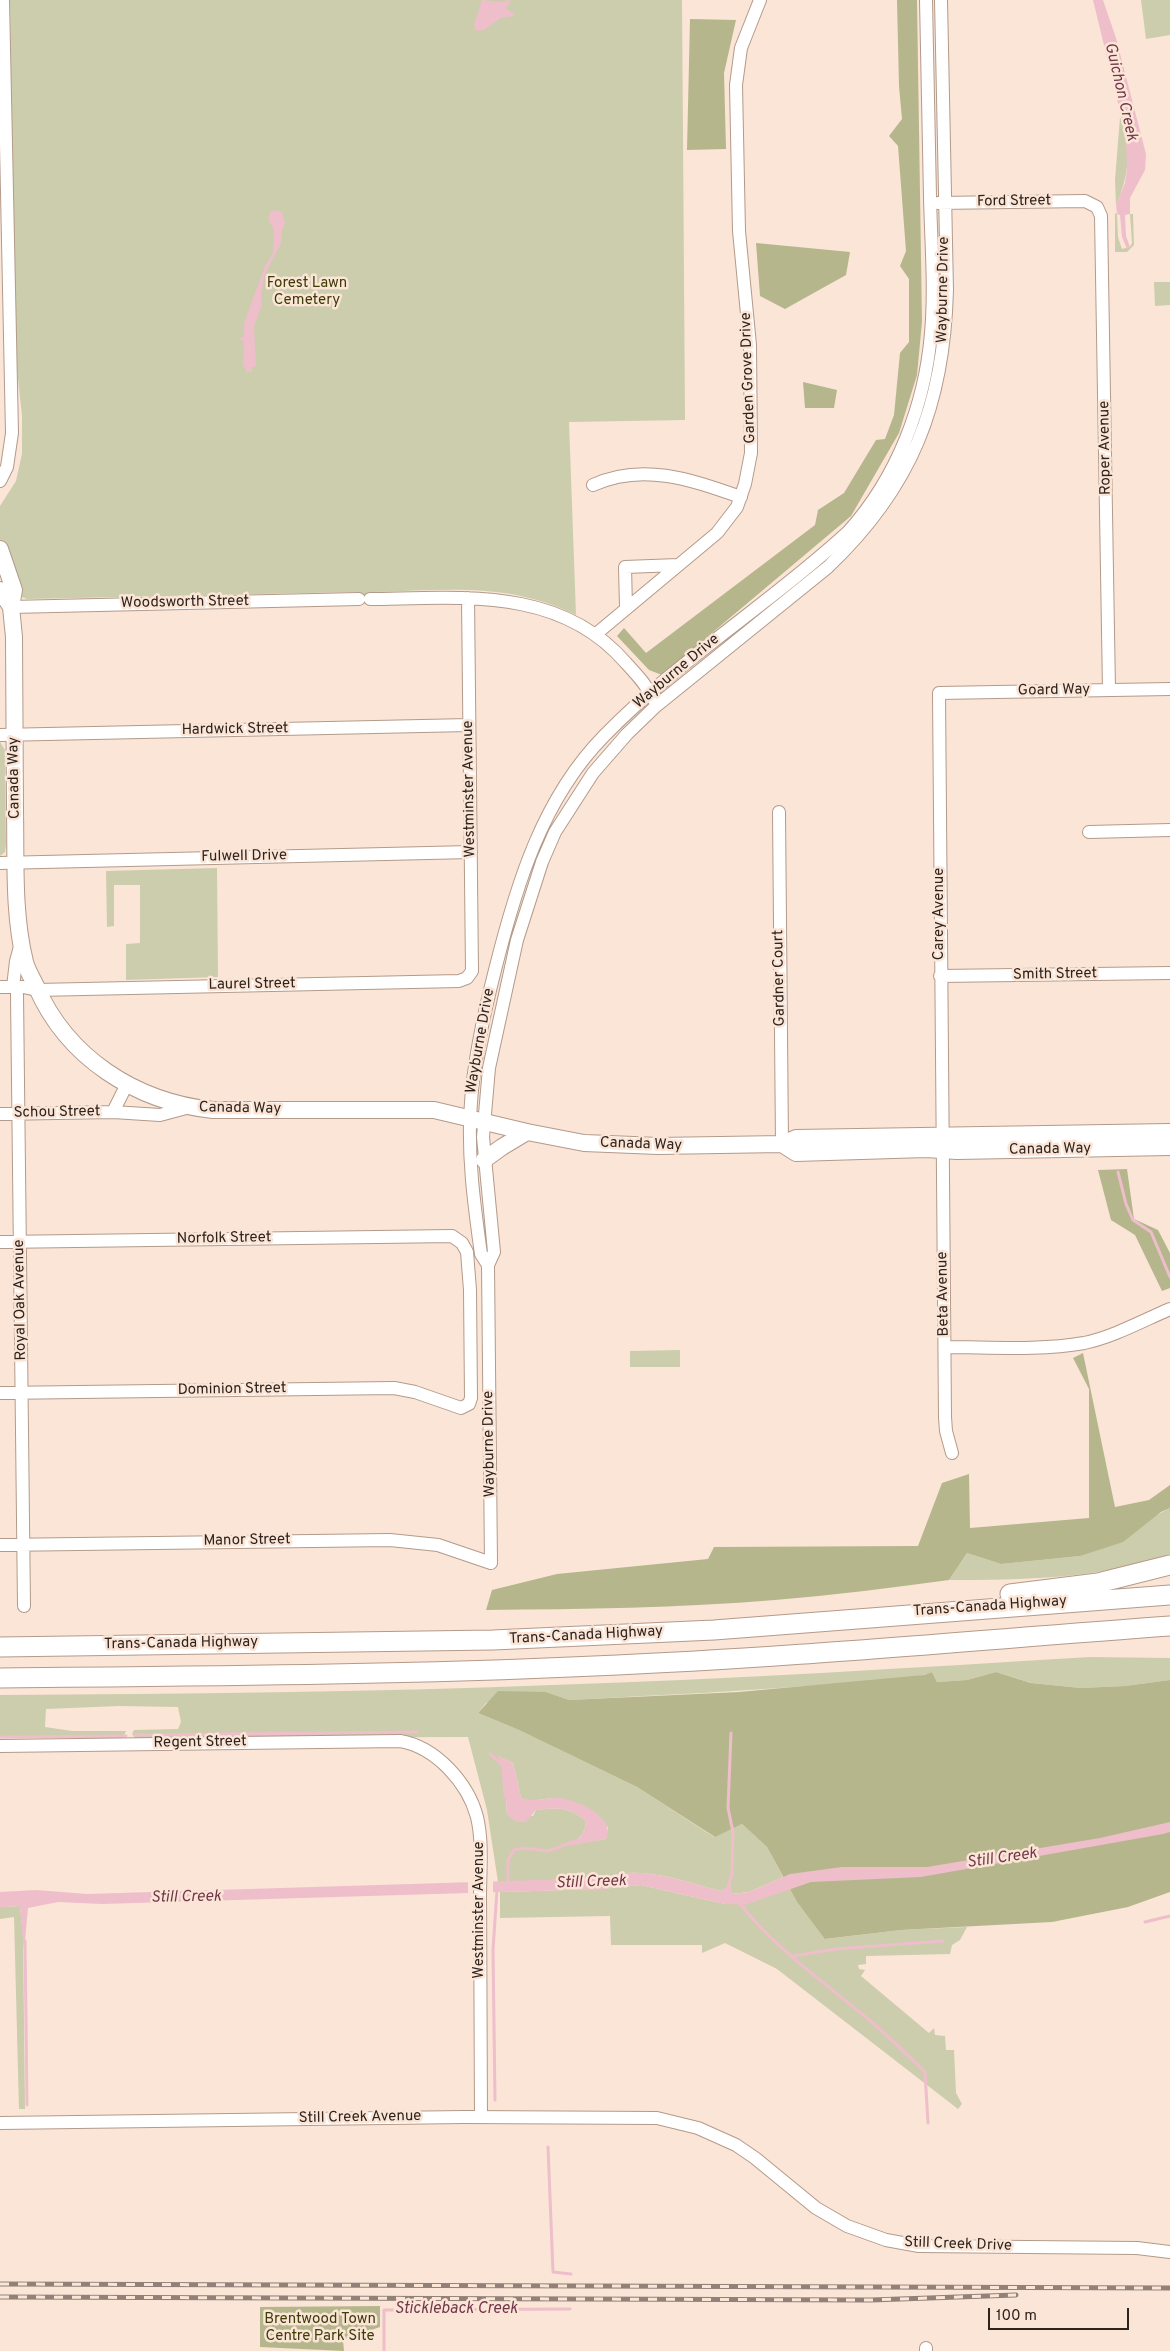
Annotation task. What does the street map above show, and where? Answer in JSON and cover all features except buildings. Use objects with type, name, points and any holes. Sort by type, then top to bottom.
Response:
[{"type":"highway","points":[[876,1616],[974,1598],[1098,1583],[1170,1565]]},
{"type":"highway","name":"Trans-Canada Highway","points":[[0,1647],[493,1640],[714,1630],[876,1616],[1170,1595]]},
{"type":"highway","name":"Trans-Canada Highway","points":[[0,1678],[216,1676],[595,1666],[776,1656],[1170,1626]]},
{"type":"main road","name":"Canada Way","points":[[0,549],[14,590],[11,607],[14,637],[7,735],[8,862],[21,943],[26,964],[37,990],[55,1022],[69,1040],[94,1063],[127,1084],[164,1101],[190,1107],[233,1111],[434,1110],[527,1132],[584,1143],[620,1146],[782,1144],[796,1153],[943,1143],[1170,1132]]},
{"type":"main road","name":"Canada Way","points":[[0,590],[11,607]]},
{"type":"main road","points":[[484,1160],[502,1146],[527,1132]]},
{"type":"main road","name":"Canada Way","points":[[943,1143],[1170,1147]]},
{"type":"street","points":[[0,481],[7,467],[2,68],[3,0]]},
{"type":"street","name":"Garden Grove Drive","points":[[596,634],[725,525],[741,497],[749,467],[752,442],[750,345],[739,232],[737,68],[744,38],[760,0]]},
{"type":"street","name":"Wayburne Drive","points":[[491,1563],[488,1265],[494,1252],[484,1160],[477,1119],[511,963],[542,862],[555,832],[593,773],[627,734],[656,706],[795,595],[839,548],[864,514],[886,480],[906,439],[922,389],[932,331],[926,0]]},
{"type":"street","name":"Wayburne Drive","points":[[488,1265],[481,1254],[471,1173],[477,1119],[478,1045],[511,908],[522,876],[556,800],[603,737],[650,692],[839,548],[863,532],[893,492],[919,440],[934,398],[945,335],[945,203],[941,0]]},
{"type":"street","name":"Ford Street","points":[[930,203],[1085,201],[1097,207]]},
{"type":"street","name":"Roper Avenue","points":[[1097,207],[1103,228],[1109,690]]},
{"type":"street","points":[[593,485],[612,476],[654,475],[688,480],[741,497]]},
{"type":"street","points":[[626,607],[626,567],[678,565]]},
{"type":"street","name":"Woodsworth Street","points":[[11,607],[365,599],[468,598],[504,600],[533,606],[553,613],[596,634],[620,655],[650,692],[656,706]]},
{"type":"street","name":"Westminster Avenue","points":[[467,978],[472,970],[468,598]]},
{"type":"street","name":"Goard Way","points":[[939,693],[1170,689]]},
{"type":"street","name":"Carey Avenue","points":[[939,693],[940,976],[943,1143]]},
{"type":"street","name":"Hardwick Street","points":[[7,735],[470,725]]},
{"type":"street","name":"Gardner Court","points":[[779,812],[782,1144]]},
{"type":"street","points":[[544,824],[555,832]]},
{"type":"street","points":[[1089,832],[1170,830]]},
{"type":"street","name":"Fulwell Drive","points":[[8,862],[471,852]]},
{"type":"street","name":"Royal Oak Avenue","points":[[21,943],[10,989],[19,1113],[24,1606]]},
{"type":"street","name":"Smith Street","points":[[940,976],[1170,973]]},
{"type":"street","name":"Laurel Street","points":[[0,994],[10,989],[459,981],[467,978]]},
{"type":"street","name":"Schou Street","points":[[113,1112],[127,1084]]},
{"type":"street","name":"Schou Street","points":[[0,1114],[113,1112],[160,1116],[190,1107]]},
{"type":"street","name":"Beta Avenue","points":[[943,1143],[946,1431],[952,1453]]},
{"type":"street","name":"Norfolk Street","points":[[0,1242],[448,1236],[455,1238],[465,1245],[469,1271],[471,1398],[469,1404],[461,1408]]},
{"type":"street","points":[[945,1347],[1044,1347],[1085,1342],[1115,1333],[1170,1309]]},
{"type":"street","name":"Dominion Street","points":[[0,1393],[394,1388],[415,1392],[461,1408]]},
{"type":"street","name":"Manor Street","points":[[0,1545],[390,1540],[448,1548],[491,1563]]},
{"type":"street","name":"Westminster Avenue","points":[[400,1741],[413,1744],[427,1752],[457,1778],[466,1789],[477,1818],[480,1877],[481,2116]]},
{"type":"street","name":"Regent Street","points":[[0,1746],[400,1741]]},
{"type":"street","name":"Still Creek Avenue","points":[[0,2123],[481,2116],[657,2118],[680,2122],[717,2135]]},
{"type":"street","name":"Still Creek Drive","points":[[717,2135],[754,2158],[831,2218],[867,2235],[886,2240],[919,2246],[1137,2248],[1170,2252]]},
{"type":"green space","name":"Forest Lawn Cemetery","points":[[10,0],[682,0],[685,420],[569,422],[576,615],[551,604],[526,597],[477,590],[375,592],[363,597],[355,592],[27,599],[22,597],[0,539],[0,506],[16,481],[22,454],[22,416],[15,350]]},
{"type":"green space","points":[[897,0],[917,0],[922,322],[917,375],[899,433],[851,516],[662,675],[649,670],[617,636],[624,628],[646,653],[815,525],[818,510],[844,493],[876,440],[885,439],[894,415],[900,353],[909,342],[909,279],[900,266],[906,251],[898,146],[889,136],[902,119],[899,86]]},
{"type":"green space","points":[[1141,0],[1170,0],[1170,35],[1146,39]]},
{"type":"green space","points":[[690,19],[736,20],[724,73],[726,149],[687,150]]},
{"type":"green space","points":[[1120,117],[1126,140],[1127,162],[1124,183],[1116,205],[1115,180]]},
{"type":"green space","points":[[1115,213],[1117,214],[1118,237],[1122,249],[1130,247],[1132,243],[1130,214],[1133,214],[1134,245],[1127,252],[1115,252]]},
{"type":"green space","points":[[756,243],[850,252],[846,275],[785,309],[760,296]]},
{"type":"green space","points":[[1154,282],[1170,282],[1170,305],[1155,306]]},
{"type":"green space","points":[[803,382],[837,390],[834,408],[805,408]]},
{"type":"green space","points":[[0,742],[5,750],[6,845],[5,852],[0,856]]},
{"type":"green space","points":[[217,868],[218,977],[126,980],[126,944],[140,943],[140,885],[114,885],[114,926],[107,927],[106,871]]},
{"type":"green space","points":[[1127,1169],[1134,1219],[1158,1230],[1170,1253],[1170,1288],[1162,1291],[1135,1235],[1111,1220],[1098,1170]]},
{"type":"green space","points":[[680,1350],[680,1367],[630,1367],[630,1351]]},
{"type":"green space","points":[[1083,1353],[1115,1507],[1149,1500],[1170,1485],[1170,1508],[1161,1512],[1123,1542],[1080,1556],[1001,1564],[967,1553],[949,1580],[840,1594],[703,1605],[486,1610],[492,1590],[557,1574],[708,1559],[714,1547],[918,1546],[942,1483],[969,1474],[970,1528],[1089,1518],[1089,1389],[1073,1358]]},
{"type":"green space","points":[[1170,1508],[1170,1554],[1117,1569],[1089,1573],[1032,1578],[949,1580],[967,1553],[1001,1564],[1080,1556]]},
{"type":"green space","points":[[1090,1657],[1170,1658],[1170,1680],[1125,1686],[1081,1688],[1032,1683],[996,1672],[967,1680],[937,1682],[932,1672],[914,1677],[877,1681],[742,1691],[569,1700],[546,1692],[486,1703],[478,1713],[519,1730],[637,1787],[714,1837],[742,1824],[767,1847],[783,1877],[749,1892],[731,1894],[731,1886],[721,1891],[677,1879],[633,1873],[618,1874],[604,1878],[498,1882],[487,1810],[468,1737],[135,1738],[132,1734],[134,1730],[178,1729],[181,1722],[178,1707],[119,1706],[46,1709],[45,1727],[72,1731],[126,1731],[123,1738],[0,1738],[0,1695],[276,1692],[620,1683]],"holes":[[[498,1756],[513,1763],[521,1798],[530,1801],[552,1798],[608,1827],[606,1839],[569,1845],[583,1833],[586,1821],[575,1813],[563,1809],[536,1810],[533,1816],[507,1815],[504,1766]]]},
{"type":"green space","points":[[932,1672],[937,1682],[967,1680],[996,1672],[1031,1683],[1081,1688],[1125,1686],[1170,1680],[1170,1892],[1128,1907],[1052,1922],[901,1930],[825,1939],[797,1902],[767,1847],[742,1824],[715,1837],[637,1787],[519,1730],[478,1713],[498,1691],[546,1692],[569,1700],[739,1692],[924,1675]]},
{"type":"green space","points":[[641,1885],[725,1904],[790,1889],[797,1902],[826,1939],[901,1930],[967,1927],[960,1940],[952,1945],[950,1954],[866,1956],[866,1964],[858,1965],[859,1969],[865,1970],[861,1976],[929,2033],[934,2028],[935,2035],[945,2036],[946,2050],[954,2050],[956,2093],[962,2104],[958,2109],[777,1969],[725,1943],[702,1953],[702,1945],[611,1945],[610,1916],[500,1918],[500,1892],[602,1889]]},
{"type":"green space","points":[[20,1906],[23,1934],[25,2109],[19,2109],[14,1917],[0,1919],[0,1907]]},
{"type":"green space","name":"Brentwood Town Centre Park Site","points":[[380,2306],[380,2327],[343,2340],[344,2351],[260,2347],[260,2307]]},
{"type":"water","points":[[482,0],[498,2],[511,0],[506,9],[514,13],[514,16],[501,18],[484,30],[476,31],[474,25]]},
{"type":"water","name":"Guichon Creek","points":[[1093,0],[1103,0],[1116,38],[1146,154],[1145,170],[1130,198],[1130,214],[1125,215],[1126,236],[1130,247],[1127,249],[1122,237],[1120,215],[1117,214],[1116,205],[1125,183],[1127,169],[1126,136]]},
{"type":"water","points":[[271,211],[282,212],[285,222],[281,243],[265,274],[261,294],[262,305],[254,326],[256,367],[252,367],[252,372],[246,372],[246,367],[243,367],[244,342],[239,339],[244,336],[244,323],[265,266],[273,253],[274,229],[269,221],[269,217]]},
{"type":"water","points":[[497,1755],[513,1763],[521,1798],[531,1800],[560,1798],[585,1806],[601,1817],[606,1824],[608,1831],[606,1839],[568,1846],[581,1836],[586,1821],[575,1813],[563,1809],[536,1810],[526,1822],[517,1822],[507,1815],[504,1766]]},
{"type":"water","name":"Still Creek","points":[[1170,1822],[1170,1832],[1163,1834],[921,1877],[811,1882],[745,1905],[725,1904],[641,1885],[602,1889],[102,1904],[58,1902],[28,1908],[24,1952],[20,1906],[0,1907],[0,1892],[36,1890],[87,1894],[604,1878],[618,1874],[633,1873],[677,1879],[721,1891],[731,1885],[732,1894],[749,1892],[790,1874],[842,1867],[927,1867],[1100,1838]]},
{"type":"pier","points":[[493,1879],[493,1895],[468,1896],[468,1880]]},
{"type":"waterway","name":"Guichon Creek","points":[[1118,1172],[1126,1204],[1133,1220],[1151,1232],[1170,1277]]},
{"type":"waterway","points":[[135,1735],[417,1732]]},
{"type":"waterway","points":[[727,1891],[732,1874],[733,1832],[728,1808],[731,1733]]},
{"type":"waterway","points":[[0,1737],[126,1736]]},
{"type":"waterway","points":[[490,1754],[503,1766],[505,1797],[507,1798]]},
{"type":"waterway","points":[[508,1885],[508,1860],[514,1850],[523,1848],[548,1851],[581,1839]]},
{"type":"waterway","name":"Stickleback Creek","points":[[495,2100],[493,1950],[497,1890]]},
{"type":"waterway","points":[[738,1901],[785,1951],[875,2025],[925,2072],[928,2123]]},
{"type":"waterway","points":[[1145,1922],[1170,1916]]},
{"type":"waterway","points":[[25,1941],[27,2105]]},
{"type":"waterway","points":[[793,1956],[836,1949],[943,1941]]},
{"type":"waterway","name":"Stickleback Creek","points":[[548,2147],[553,2272],[571,2274]]},
{"type":"waterway","name":"Stickleback Creek","points":[[384,2351],[384,2310],[570,2309]]},
{"type":"railway","points":[[0,2284],[1170,2288]]},
{"type":"railway","points":[[0,2297],[871,2300],[1016,2295]]}]
